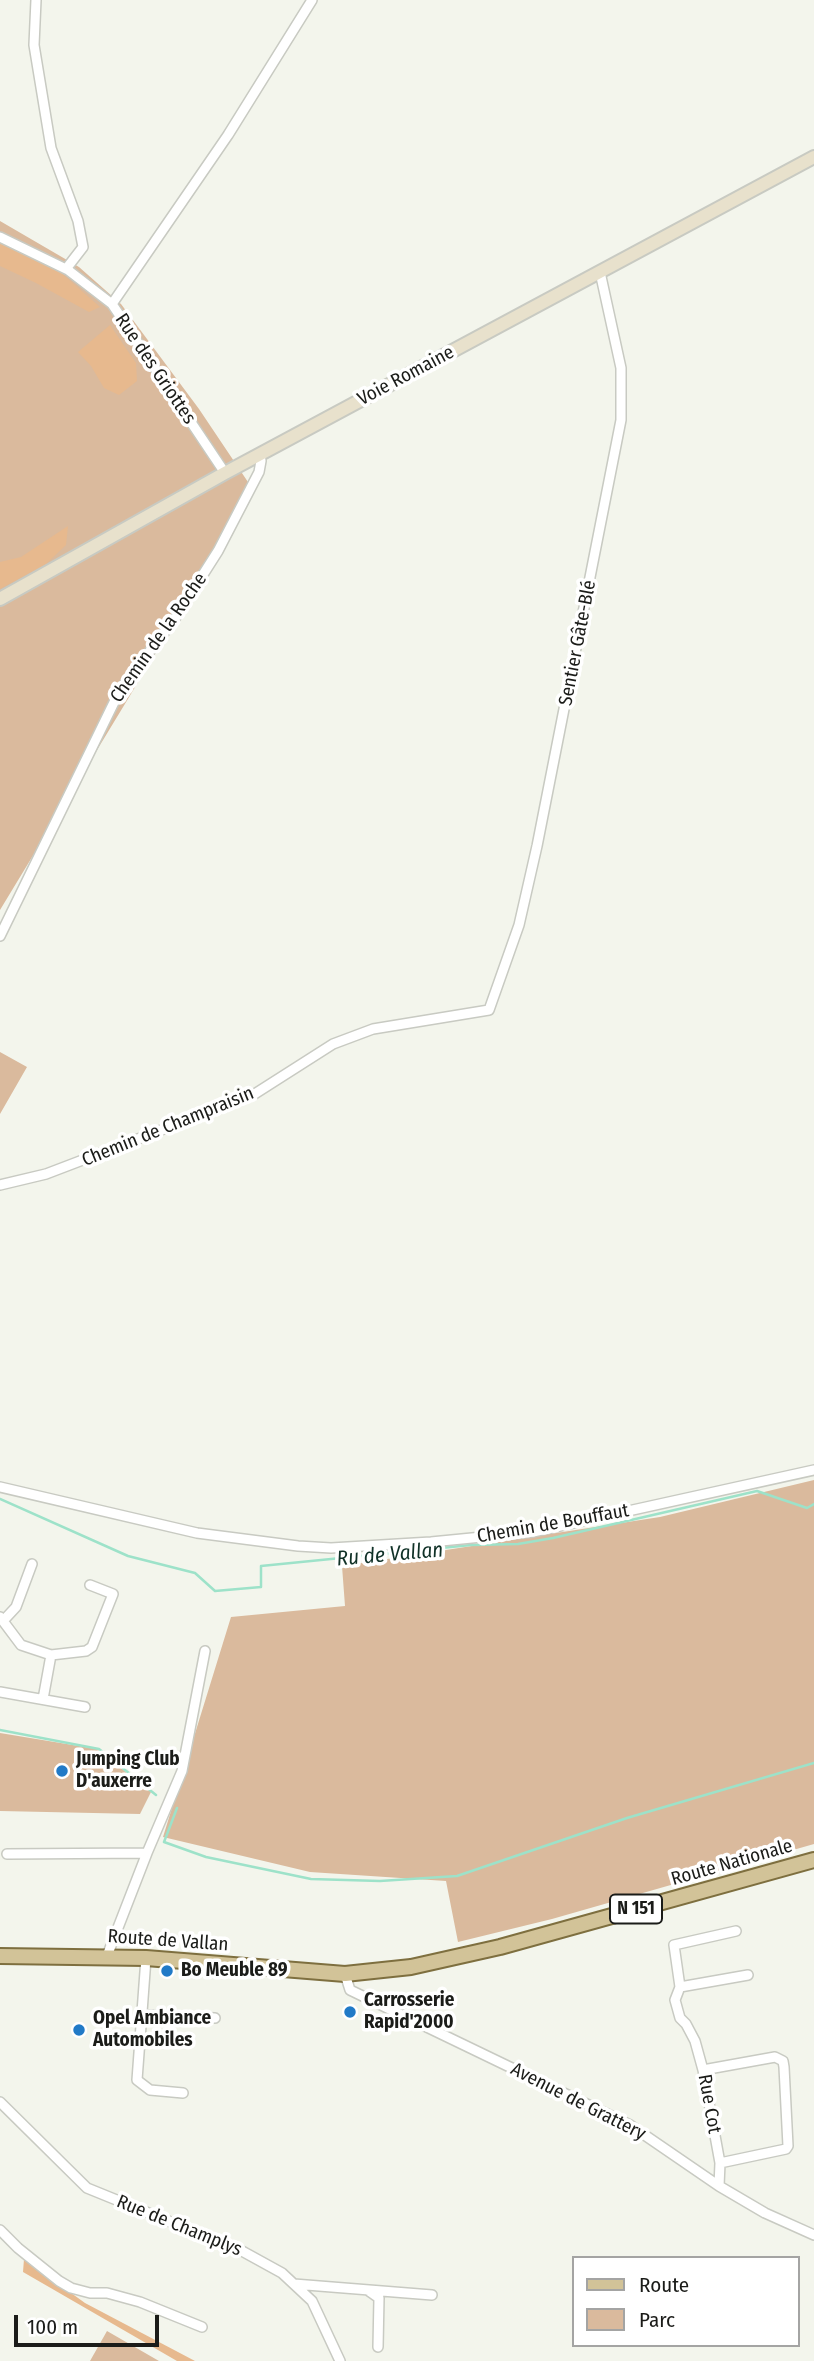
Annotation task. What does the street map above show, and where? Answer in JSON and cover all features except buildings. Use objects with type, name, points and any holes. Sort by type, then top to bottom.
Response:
[{"type":"main road","name":"Voie Romaine","points":[[0,598],[260,454],[814,158]]},
{"type":"main road","name":"Route Nationale","points":[[458,1958],[814,1860]]},
{"type":"main road","name":"Route de Vallan","points":[[0,1956],[146,1958],[345,1974],[411,1967],[458,1958]]},
{"type":"street","points":[[36,0],[34,44],[51,148],[78,221],[83,247],[66,269]]},
{"type":"street","points":[[111,304],[228,135],[312,0]]},
{"type":"street","name":"Rue des Griottes","points":[[0,237],[66,269],[111,304],[225,473]]},
{"type":"street","name":"Sentier Gâte-Blé","points":[[489,1010],[519,925],[537,846],[621,420],[621,368],[600,272]]},
{"type":"street","name":"Chemin de la Roche","points":[[0,936],[120,690],[176,617],[219,551],[259,472],[260,454]]},
{"type":"street","name":"Chemin de Champraisin","points":[[0,1185],[46,1174],[253,1095],[333,1044],[373,1029],[489,1010]]},
{"type":"street","name":"Chemin de Bouffaut","points":[[0,1487],[197,1533],[331,1548],[533,1532],[814,1470]]},
{"type":"street","points":[[32,1564],[16,1607],[1,1619],[21,1645],[51,1655],[86,1651],[92,1647],[113,1594],[90,1585]]},
{"type":"street","points":[[107,1956],[182,1771],[205,1651]]},
{"type":"street","points":[[43,1699],[51,1655]]},
{"type":"street","points":[[0,1692],[85,1707]]},
{"type":"street","points":[[7,1854],[147,1853]]},
{"type":"street","name":"Rue Cot","points":[[719,2186],[720,2163],[703,2070],[695,2040],[680,2018],[675,2000],[680,1987],[674,1945],[736,1931]]},
{"type":"street","points":[[146,1958],[137,2080],[150,2090],[183,2093]]},
{"type":"street","name":"Avenue de Grattery","points":[[345,1974],[350,1990],[630,2125],[719,2186],[765,2213],[814,2235]]},
{"type":"street","points":[[680,1987],[748,1975]]},
{"type":"street","points":[[142,2015],[215,2018]]},
{"type":"street","points":[[703,2070],[775,2057],[783,2061],[788,2147],[720,2163]]},
{"type":"street","name":"Rue de Champlys","points":[[0,2102],[87,2188],[242,2251],[282,2273],[312,2301],[340,2361]]},
{"type":"street","points":[[0,2230],[18,2248],[71,2288],[90,2293],[107,2293],[140,2302],[202,2327]]},
{"type":"street","points":[[293,2284],[432,2295]]},
{"type":"street","points":[[367,2291],[379,2298],[377,2347]]},
{"type":"green space","points":[[0,221],[79,267],[121,304],[199,409],[254,491],[0,910]]},
{"type":"green space","points":[[0,1052],[27,1067],[0,1114]]},
{"type":"green space","points":[[814,1480],[814,1844],[552,1919],[458,1942],[446,1881],[310,1872],[163,1837],[231,1617],[345,1606],[342,1566],[660,1517]]},
{"type":"green space","name":"Jumping Club D'auxerre","points":[[0,1733],[97,1749],[151,1792],[140,1814],[0,1811]]},
{"type":"green space","points":[[107,2331],[159,2361],[90,2361]]},
{"type":"shaded area","points":[[0,239],[58,270],[100,307],[89,312],[0,266]]},
{"type":"shaded area","points":[[110,325],[136,363],[137,381],[119,395],[104,388],[91,366],[78,352]]},
{"type":"shaded area","points":[[68,526],[66,545],[46,564],[0,589],[0,562],[21,557]]},
{"type":"shaded area","points":[[24,2259],[85,2303],[195,2361],[177,2361],[23,2272]]},
{"type":"waterway","name":"Ru de Vallan","points":[[0,1499],[128,1556],[195,1573],[215,1591],[261,1587],[261,1566],[471,1545],[518,1544],[757,1491],[807,1508],[814,1504]]},
{"type":"waterway","points":[[0,1730],[99,1749],[156,1795]]},
{"type":"waterway","points":[[177,1808],[164,1842],[206,1857],[311,1879],[380,1881],[457,1876],[627,1818],[814,1763]]},
{"type":"place","name":"Jumping Club D'auxerre","points":[[62,1771]]},
{"type":"place","name":"Bo Meuble 89","points":[[167,1971]]},
{"type":"place","name":"Carrosserie Rapid'2000","points":[[350,2012]]},
{"type":"place","name":"Opel Ambiance Automobiles","points":[[79,2030]]}]
